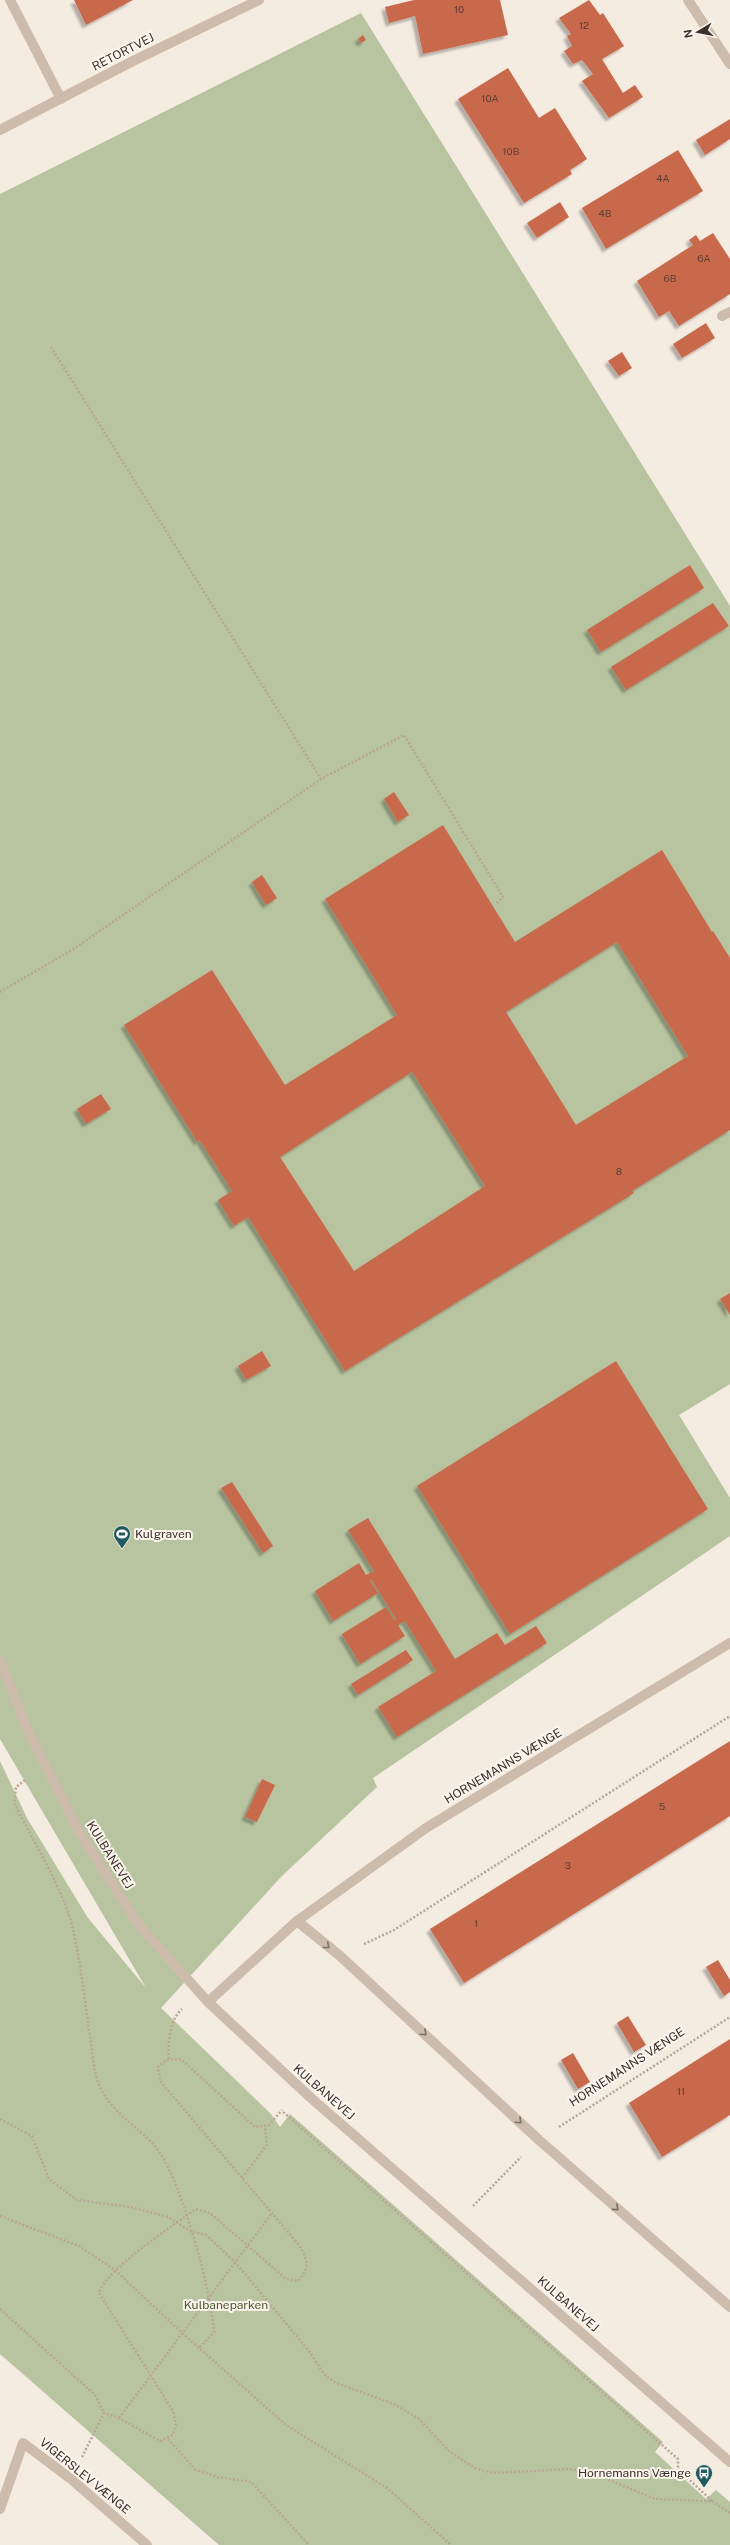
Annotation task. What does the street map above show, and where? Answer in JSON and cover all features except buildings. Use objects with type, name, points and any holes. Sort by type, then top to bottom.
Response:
[{"type":"street","points":[[10,0],[61,99]]},
{"type":"street","name":"RETORTVEJ","points":[[0,130],[259,0]]},
{"type":"street","points":[[688,0],[730,64]]},
{"type":"street","name":"HORNEMANNS VÆNGE","points":[[208,2002],[297,1921],[426,1828],[730,1643]]},
{"type":"street","name":"KULBANEVEJ","points":[[0,1660],[29,1733],[79,1832],[138,1924],[200,1994],[300,2089],[730,2462]]},
{"type":"street","points":[[297,1921],[339,1955],[539,2140],[730,2307]]},
{"type":"street","name":"VIGERSLEV VÆNGE","points":[[0,2509],[23,2443],[71,2479],[147,2545]]},
{"type":"path","points":[[51,347],[321,779]]},
{"type":"path","points":[[0,992],[72,950],[321,779],[404,735],[503,898],[496,904]]},
{"type":"path","points":[[339,1955],[394,1930],[730,1716]]},
{"type":"path","points":[[46,1766],[16,1787],[14,1803],[59,1892],[74,1933],[95,2066],[101,2089],[115,2106],[156,2147],[173,2178],[187,2216],[212,2310],[214,2332],[199,2348]]},
{"type":"path","points":[[169,2059],[168,2044],[175,2016],[200,1994]]},
{"type":"path","name":"HORNEMANNS VÆNGE","points":[[456,2224],[539,2140],[730,2017]]},
{"type":"path","points":[[0,2309],[95,2395],[104,2413],[119,2418],[160,2441],[168,2439],[173,2435],[176,2425],[173,2411],[99,2293],[100,2285],[115,2270],[196,2210],[206,2211],[248,2243],[286,2279],[298,2281],[307,2267],[304,2253],[272,2213],[160,2082],[158,2066],[169,2059],[176,2058],[184,2062],[255,2127],[265,2127],[282,2111],[300,2089]]},
{"type":"path","points":[[282,2111],[678,2459],[678,2469],[712,2501],[730,2513]]},
{"type":"path","points":[[0,2119],[32,2136],[49,2179],[77,2200],[131,2208],[168,2217],[190,2231],[206,2235],[235,2262],[309,2351],[324,2374],[336,2383],[394,2404],[419,2419],[450,2452],[475,2468],[493,2473],[570,2469],[592,2473],[655,2499],[712,2501]]},
{"type":"path","points":[[242,2178],[268,2145],[265,2127]]},
{"type":"path","points":[[119,2418],[181,2332],[272,2213]]},
{"type":"path","points":[[0,2216],[79,2246],[115,2270],[181,2332],[286,2425],[387,2488],[450,2545]]},
{"type":"path","points":[[71,2479],[104,2413]]},
{"type":"path","points":[[168,2439],[196,2470],[218,2477],[251,2482],[309,2545]]},
{"type":"green space","name":"Kulbaneparken","points":[[361,13],[730,606],[730,1384],[679,1415],[730,1498],[730,1536],[373,1778],[377,1787],[282,1876],[161,2008],[271,2114],[280,2127],[290,2114],[663,2442],[655,2452],[706,2499],[716,2490],[730,2502],[730,2545],[219,2545],[0,2354],[0,1761],[27,1818],[88,1918],[146,1988],[0,1739],[0,194]]},
{"type":"place","name":"Kulgraven","points":[[122,1549]]},
{"type":"place","name":"Hornemanns Vænge","points":[[704,2488]]}]
